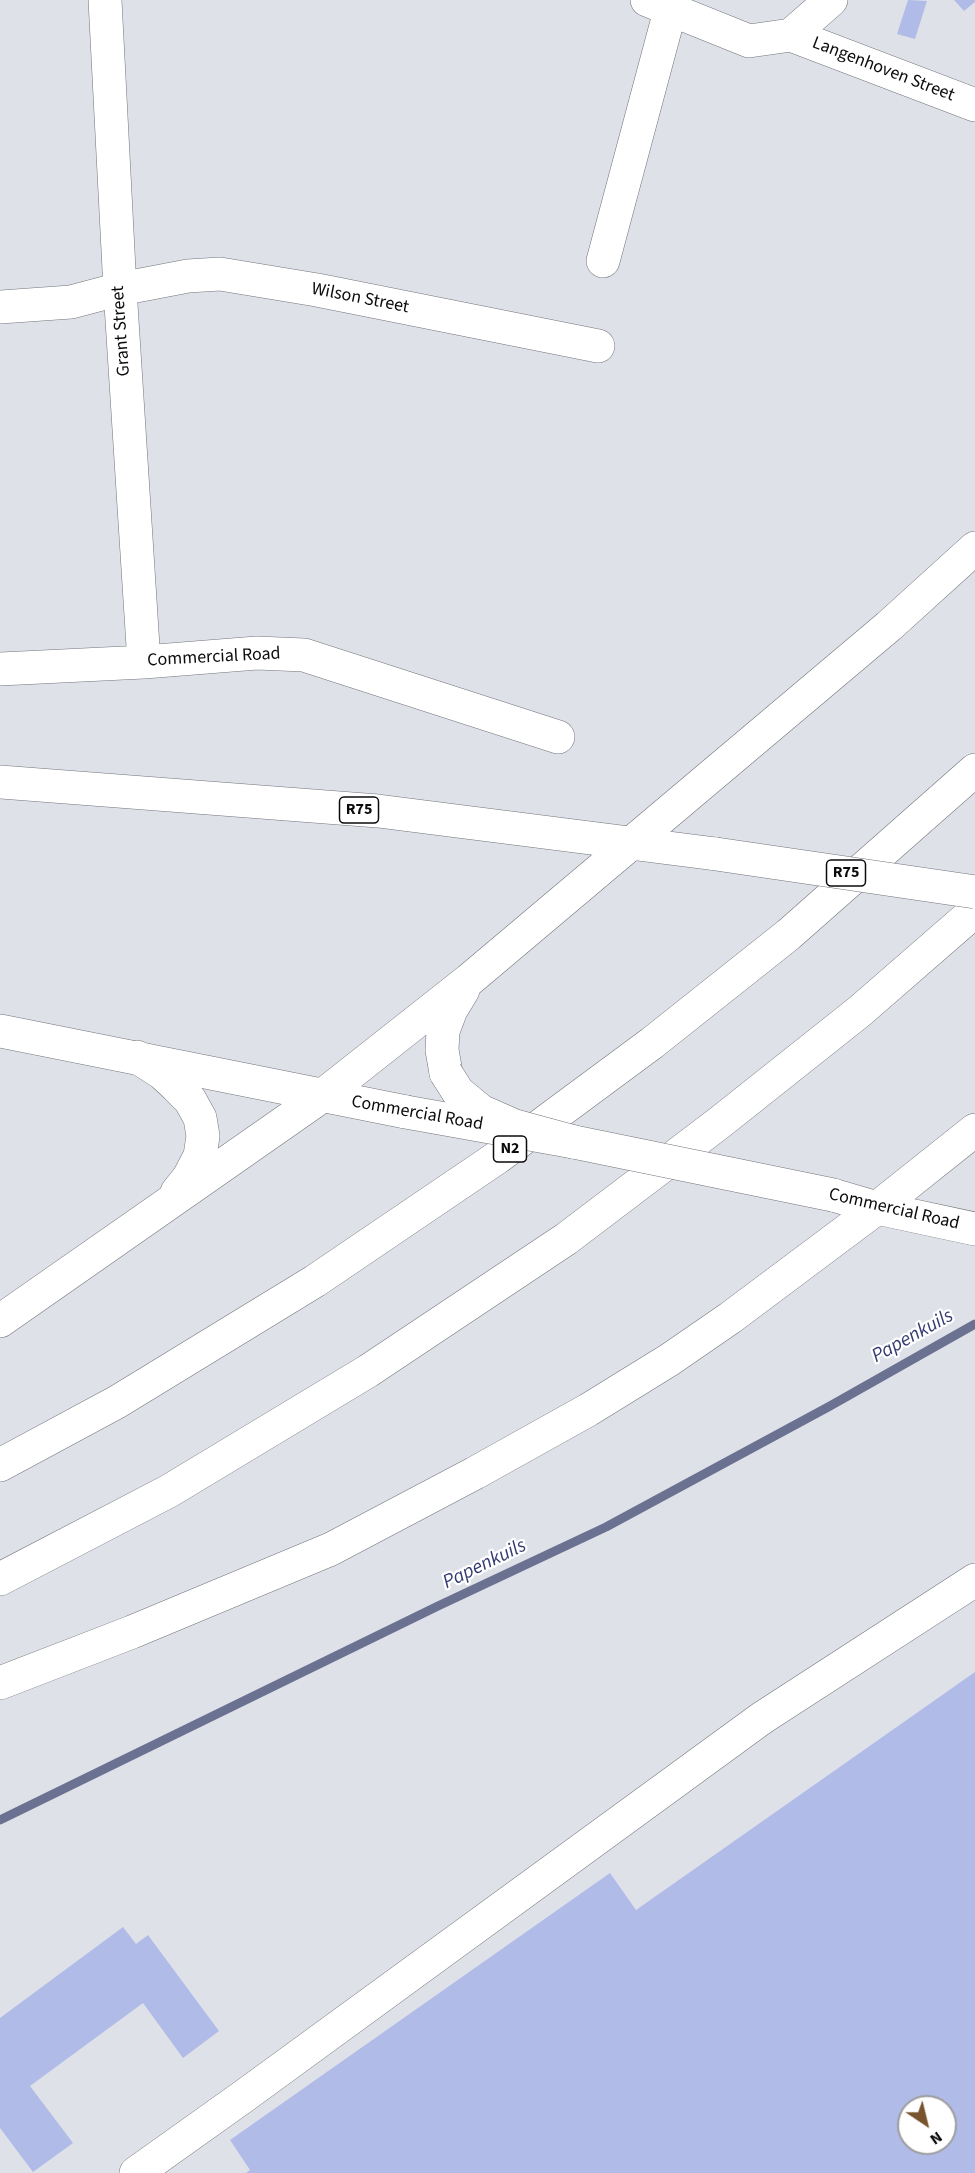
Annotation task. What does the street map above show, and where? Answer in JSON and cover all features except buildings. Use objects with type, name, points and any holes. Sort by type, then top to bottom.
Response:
[{"type":"main road","name":"Grant Street","points":[[105,0],[120,290],[144,662]]},
{"type":"main road","points":[[603,261],[659,6],[749,41],[791,35],[831,0]]},
{"type":"main road","name":"Langenhoven Street","points":[[791,35],[975,105]]},
{"type":"main road","name":"Wilson Street","points":[[0,307],[71,302],[188,276],[220,274],[598,346]]},
{"type":"main road","points":[[0,1321],[322,1096],[470,980],[880,633],[975,548]]},
{"type":"main road","name":"Commercial Road","points":[[0,669],[144,662],[257,653],[304,655],[558,737]]},
{"type":"main road","name":"N2","points":[[0,1464],[117,1402],[315,1281],[498,1157],[652,1043],[788,935],[975,770]]},
{"type":"main road","name":"R75","points":[[0,782],[378,812],[716,854],[975,892]]},
{"type":"main road","points":[[0,1579],[169,1491],[358,1377],[566,1239],[719,1123],[860,1011],[975,910]]},
{"type":"main road","points":[[470,980],[451,1010],[443,1031],[442,1050],[446,1073],[458,1092],[481,1111],[515,1126],[574,1142]]},
{"type":"main road","name":"Commercial Road","points":[[0,1031],[322,1096],[574,1142],[834,1196],[877,1208],[975,1229]]},
{"type":"main road","points":[[137,1057],[162,1073],[176,1086],[190,1100],[200,1118],[203,1136],[200,1156],[189,1177],[163,1209]]},
{"type":"main road","points":[[0,1683],[132,1632],[331,1549],[588,1410],[669,1360],[730,1318],[877,1208],[975,1130]]},
{"type":"main road","points":[[136,2173],[762,1719],[975,1580]]},
{"type":"waterway","name":"Papenkuils","points":[[0,1820],[438,1606],[606,1527],[830,1406],[975,1324]]}]
